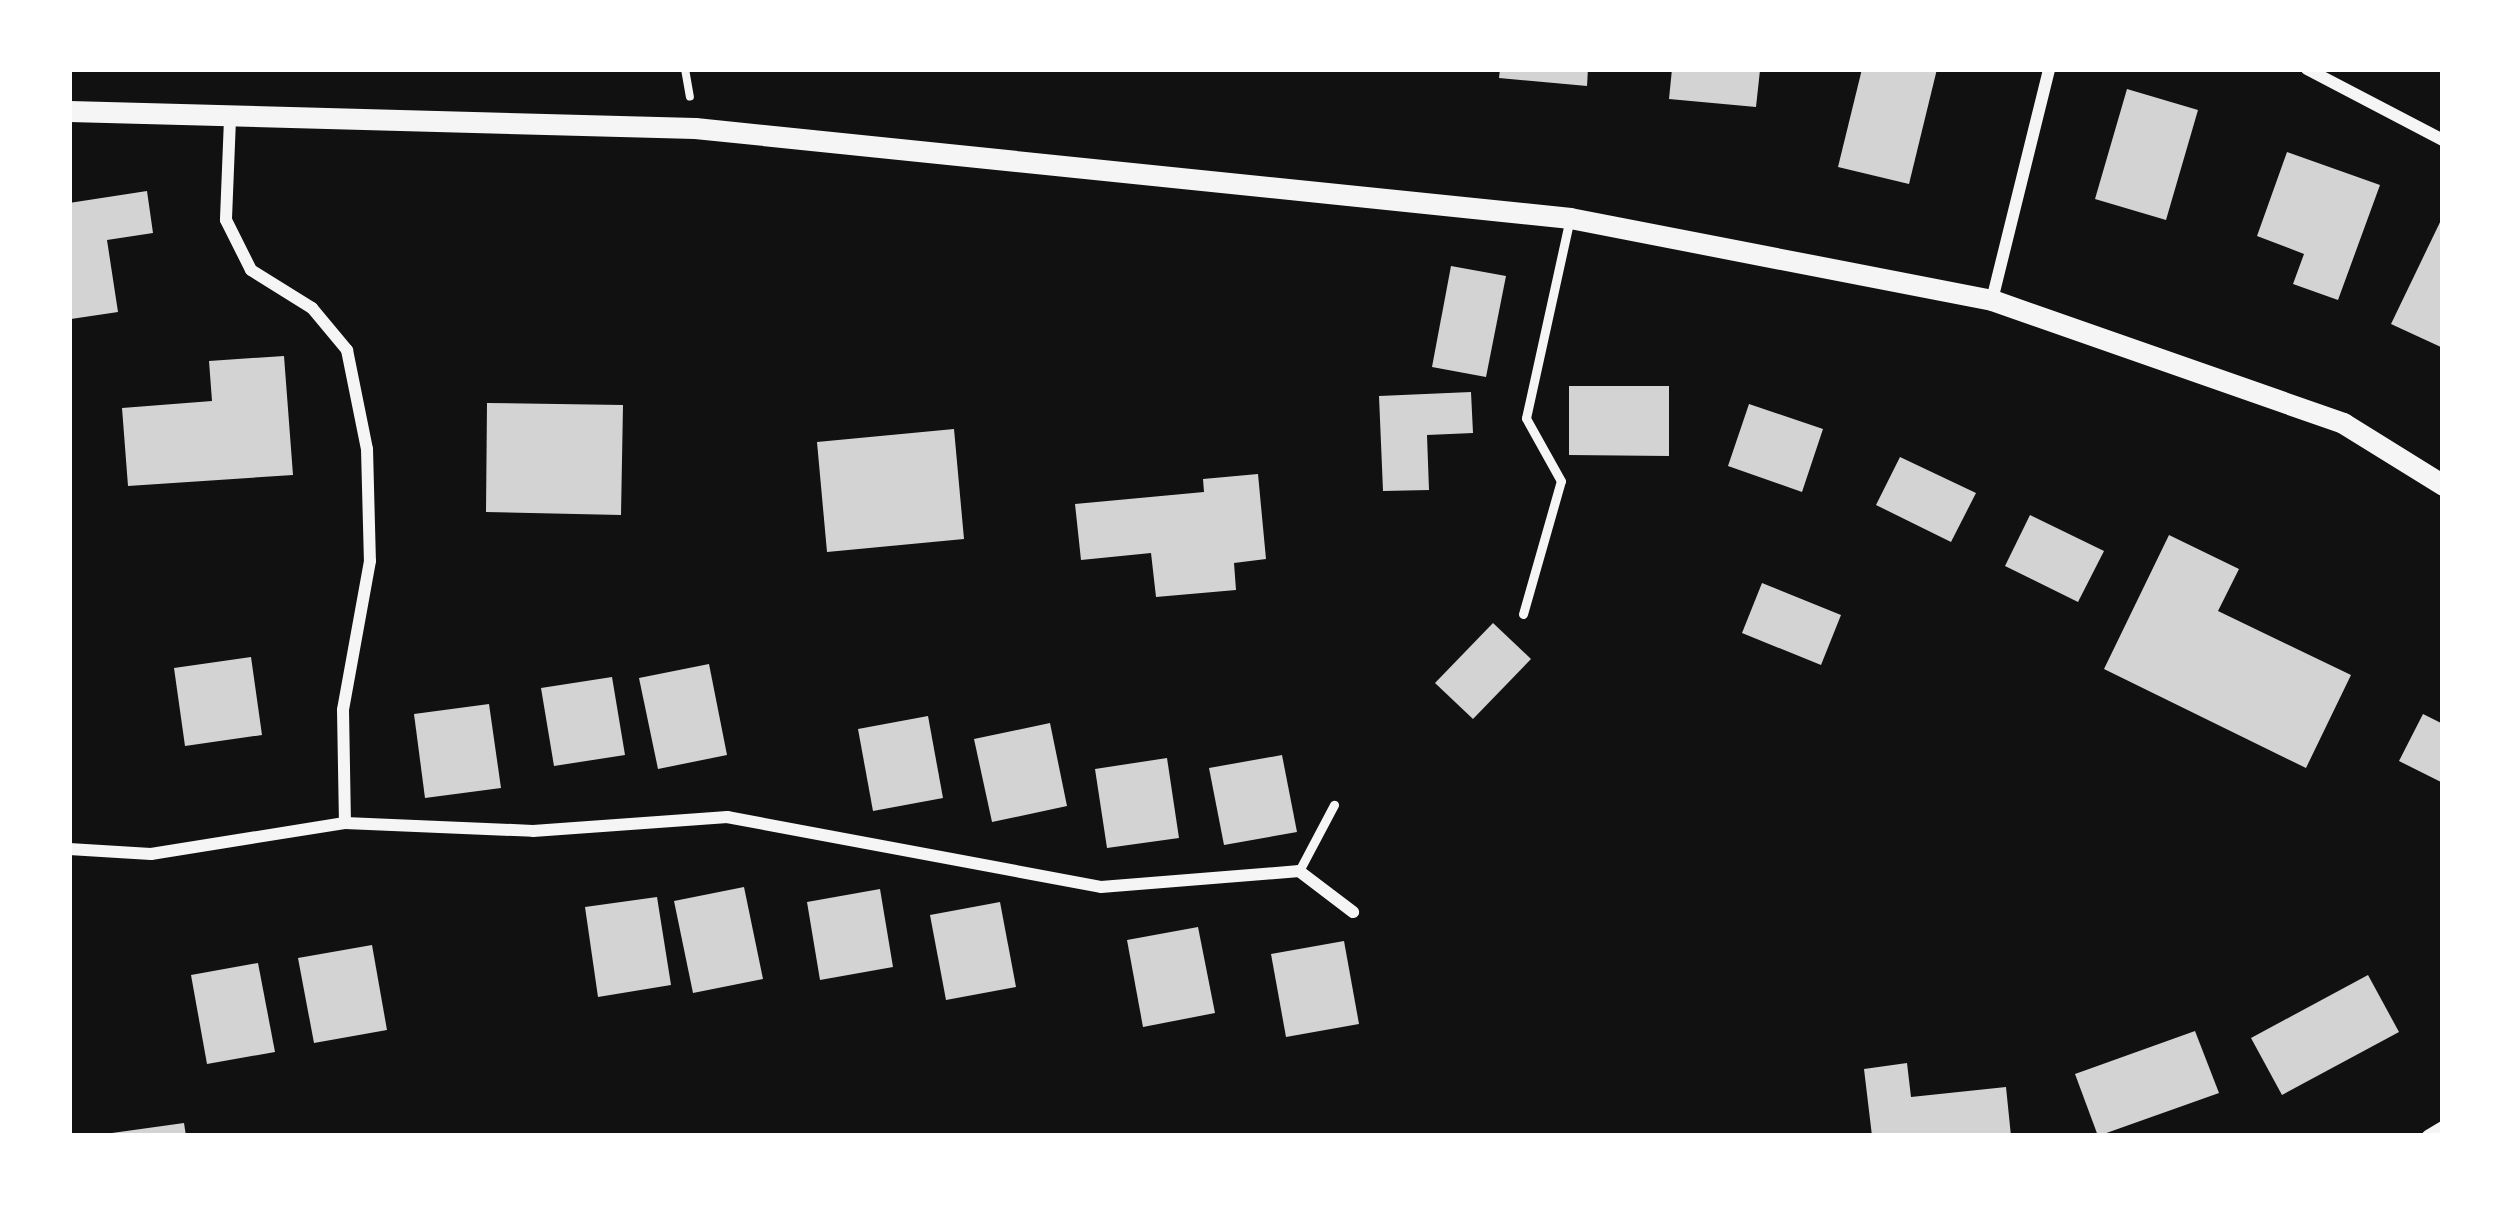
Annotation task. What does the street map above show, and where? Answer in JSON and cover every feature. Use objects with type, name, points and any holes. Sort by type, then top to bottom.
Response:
[{"type":"street","points":[[1992,300],[2049,69]]},
{"type":"street","points":[[2307,69],[2443,140]]},
{"type":"street","points":[[69,111],[230,119],[694,128],[1570,218],[1992,300],[2343,423],[2443,485]]},
{"type":"street","points":[[230,119],[226,220],[251,270],[311,308],[347,350],[368,448],[370,561],[343,710],[345,823]]},
{"type":"street","points":[[69,849],[152,854],[345,823],[533,831],[727,817],[1101,887],[1299,871],[1353,912]]},
{"type":"street","points":[[2428,1136],[2443,1126]]},
{"type":"lane","points":[[1523,614],[1561,481],[1526,418],[1570,218]]},
{"type":"lane","points":[[1299,871],[1334,805]]},
{"type":"building","points":[[1500,69],[1588,69],[1587,86],[1499,78]]},
{"type":"building","points":[[1672,69],[1760,70],[1756,107],[1669,99]]},
{"type":"building","points":[[1862,69],[1937,69],[1909,184],[1838,167]]},
{"type":"building","points":[[2127,89],[2198,110],[2166,220],[2095,199]]},
{"type":"building","points":[[2287,152],[2380,185],[2338,300],[2293,284],[2304,254],[2257,236]]},
{"type":"building","points":[[147,191],[153,233],[107,240],[118,312],[71,319],[69,203]]},
{"type":"building","points":[[2443,216],[2443,348],[2391,324]]},
{"type":"building","points":[[1451,266],[1506,276],[1486,377],[1432,367]]},
{"type":"building","points":[[284,356],[293,475],[128,486],[122,408],[212,401],[209,361]]},
{"type":"building","points":[[1569,386],[1669,386],[1669,456],[1569,455]]},
{"type":"building","points":[[1471,392],[1473,433],[1427,435],[1429,490],[1383,491],[1379,396]]},
{"type":"building","points":[[487,403],[623,405],[621,515],[486,512]]},
{"type":"building","points":[[1749,404],[1823,429],[1802,492],[1728,466]]},
{"type":"building","points":[[954,429],[964,539],[827,552],[817,442]]},
{"type":"building","points":[[1900,457],[1976,493],[1951,542],[1876,505]]},
{"type":"building","points":[[1258,474],[1266,559],[1234,563],[1236,590],[1156,597],[1151,553],[1081,560],[1075,504],[1204,492],[1203,479]]},
{"type":"building","points":[[2030,515],[2104,551],[2078,602],[2005,566]]},
{"type":"building","points":[[2169,535],[2239,569],[2218,611],[2351,675],[2306,768],[2104,669]]},
{"type":"building","points":[[1762,583],[1841,615],[1821,665],[1742,633]]},
{"type":"building","points":[[1493,623],[1531,659],[1473,719],[1435,683]]},
{"type":"building","points":[[251,657],[262,735],[185,746],[174,668]]},
{"type":"building","points":[[709,664],[727,755],[658,769],[639,678]]},
{"type":"building","points":[[612,677],[625,755],[554,766],[541,688]]},
{"type":"building","points":[[489,704],[501,788],[425,798],[414,714]]},
{"type":"building","points":[[2423,714],[2443,724],[2443,783],[2399,761]]},
{"type":"building","points":[[928,716],[943,798],[873,811],[858,729]]},
{"type":"building","points":[[1050,723],[1067,806],[992,822],[974,739]]},
{"type":"building","points":[[1282,755],[1297,832],[1224,845],[1209,768]]},
{"type":"building","points":[[1167,758],[1179,838],[1107,848],[1095,769]]},
{"type":"building","points":[[744,887],[763,979],[693,993],[674,901]]},
{"type":"building","points":[[880,889],[893,967],[820,980],[807,902]]},
{"type":"building","points":[[657,897],[671,985],[598,997],[585,907]]},
{"type":"building","points":[[1000,902],[1016,987],[946,1000],[930,915]]},
{"type":"building","points":[[1198,927],[1215,1013],[1143,1027],[1127,940]]},
{"type":"building","points":[[1344,941],[1359,1024],[1286,1037],[1271,954]]},
{"type":"building","points":[[372,945],[387,1030],[314,1043],[298,958]]},
{"type":"building","points":[[258,963],[275,1052],[207,1064],[191,975]]},
{"type":"building","points":[[2368,975],[2399,1032],[2282,1095],[2251,1038]]},
{"type":"building","points":[[2195,1031],[2219,1093],[2098,1136],[2075,1074]]},
{"type":"building","points":[[1907,1063],[1911,1097],[2006,1087],[2011,1136],[1872,1136],[1864,1069]]},
{"type":"building","points":[[184,1123],[186,1136],[112,1136],[112,1133]]}]
